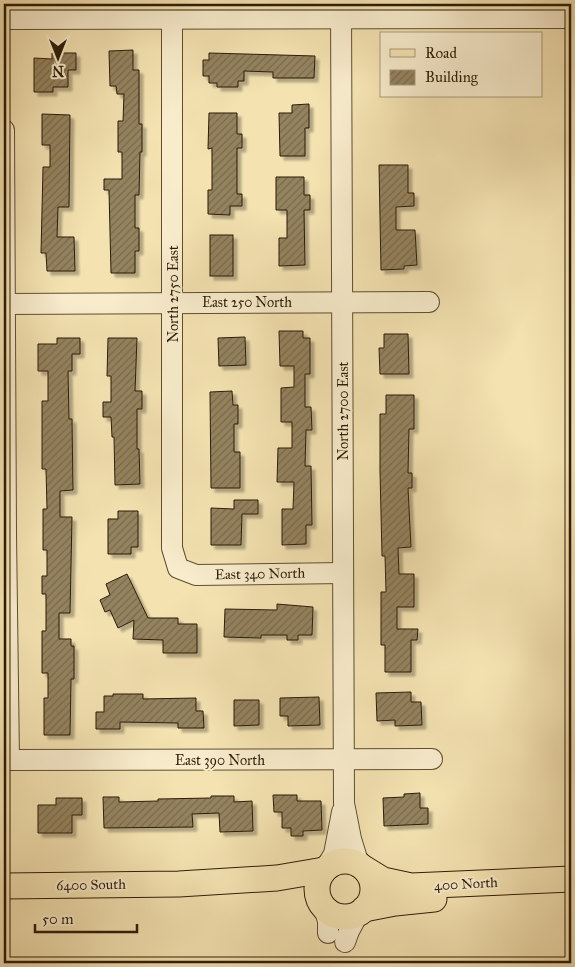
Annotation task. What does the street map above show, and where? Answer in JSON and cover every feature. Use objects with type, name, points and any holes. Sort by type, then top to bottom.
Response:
[{"type":"main road","points":[[345,861],[362,867],[370,875],[373,889],[372,897],[361,911],[344,917],[337,916],[322,905],[316,889],[324,869],[331,864],[345,861]]},
{"type":"main road","name":"400 North","points":[[362,867],[383,880],[411,886],[571,879]]},
{"type":"main road","name":"6400 South","points":[[4,886],[179,884],[277,878],[324,869]]},
{"type":"main road","name":"6400 South","points":[[179,884],[226,890],[287,892],[307,897],[322,905]]},
{"type":"main road","name":"400 North","points":[[361,911],[415,901],[571,892]]},
{"type":"street","points":[[4,19],[172,20],[341,12],[571,18]]},
{"type":"street","name":"North 2700 East","points":[[341,12],[344,803],[352,839],[362,867]]},
{"type":"street","name":"North 2750 East","points":[[172,20],[172,548],[178,568]]},
{"type":"street","points":[[4,130],[5,534]]},
{"type":"street","name":"East 250 North","points":[[5,304],[429,302]]},
{"type":"street","name":"East 390 North","points":[[5,534],[9,760],[432,759]]},
{"type":"street","name":"East 340 North","points":[[178,568],[196,575],[343,573]]},
{"type":"street","name":"North 2700 East","points":[[324,869],[330,862],[336,847],[344,803]]},
{"type":"street","points":[[322,905],[336,937],[349,931],[361,911]]},
{"type":"building","points":[[133,50],[133,70],[139,70],[139,124],[142,124],[139,195],[135,195],[135,228],[139,228],[139,251],[135,251],[135,273],[111,273],[109,190],[104,190],[104,179],[122,179],[122,152],[118,152],[118,121],[123,121],[124,94],[117,94],[116,86],[110,86],[109,51]]},
{"type":"building","points":[[52,53],[76,53],[76,70],[68,70],[68,87],[53,87],[53,92],[34,92],[34,58],[52,59]]},
{"type":"building","points":[[209,53],[315,56],[314,78],[273,78],[273,72],[244,71],[244,81],[238,81],[238,87],[217,87],[217,83],[209,83],[209,76],[203,76],[203,60],[209,60]]},
{"type":"building","points":[[309,104],[309,128],[305,128],[305,156],[280,156],[279,113],[292,113],[292,105]]},
{"type":"building","points":[[209,113],[237,113],[237,134],[242,134],[242,148],[237,148],[237,194],[242,194],[242,206],[230,206],[230,215],[208,214],[208,190],[212,190],[212,148],[208,149]]},
{"type":"building","points":[[42,114],[70,115],[69,207],[58,207],[57,237],[74,237],[75,271],[47,271],[46,253],[41,253],[43,167],[50,167],[50,145],[42,145]]},
{"type":"building","points":[[379,165],[408,165],[408,193],[414,193],[414,206],[396,207],[396,230],[415,230],[417,265],[404,266],[404,269],[381,270]]},
{"type":"building","points":[[276,177],[304,177],[304,195],[310,195],[310,210],[304,210],[305,265],[279,266],[279,238],[287,238],[287,210],[276,210]]},
{"type":"building","points":[[210,235],[233,235],[233,276],[210,276]]},
{"type":"building","points":[[279,331],[303,331],[303,338],[310,338],[310,374],[305,374],[305,407],[311,407],[312,430],[306,430],[305,466],[311,466],[312,525],[306,525],[306,544],[282,545],[282,509],[293,509],[294,482],[277,482],[278,448],[292,448],[292,422],[281,422],[281,388],[294,387],[294,366],[280,366]]},
{"type":"building","points":[[384,334],[408,334],[409,374],[380,374],[379,348],[384,348]]},
{"type":"building","points":[[245,337],[246,365],[219,366],[218,338]]},
{"type":"building","points":[[57,338],[80,338],[80,354],[72,354],[72,371],[68,371],[69,419],[72,419],[73,490],[60,491],[60,517],[72,517],[70,613],[59,613],[59,639],[71,639],[71,646],[74,646],[74,679],[71,679],[70,735],[44,735],[44,698],[48,698],[48,673],[42,673],[42,631],[46,631],[46,594],[42,594],[42,576],[47,576],[47,550],[43,550],[43,509],[47,509],[46,469],[42,469],[42,401],[48,401],[48,371],[38,371],[38,344],[57,344]]},
{"type":"building","points":[[108,338],[137,338],[135,391],[142,391],[142,409],[137,409],[137,449],[139,449],[140,484],[115,485],[114,437],[112,437],[111,417],[103,417],[103,402],[111,402],[111,376],[107,376]]},
{"type":"building","points":[[232,391],[233,405],[238,405],[238,424],[234,424],[234,452],[240,452],[240,488],[211,488],[210,392]]},
{"type":"building","points":[[386,395],[414,395],[414,429],[409,429],[408,473],[412,473],[412,488],[408,488],[411,547],[398,548],[399,574],[414,574],[414,607],[397,607],[397,629],[418,629],[417,640],[411,640],[411,672],[385,672],[385,645],[381,645],[381,592],[386,592],[385,556],[382,556],[380,414],[386,414]]},
{"type":"building","points":[[234,500],[258,500],[258,514],[242,514],[241,545],[211,545],[211,508],[234,509]]},
{"type":"building","points":[[118,511],[138,511],[138,547],[131,547],[131,554],[108,554],[108,519],[118,519]]},
{"type":"building","points":[[127,574],[148,618],[178,618],[178,624],[197,624],[197,653],[163,653],[163,640],[133,639],[134,620],[118,628],[110,610],[105,612],[100,600],[110,595],[106,584]]},
{"type":"building","points":[[277,604],[313,607],[312,635],[298,635],[298,640],[287,640],[287,635],[261,635],[261,638],[224,637],[225,609],[277,610]]},
{"type":"building","points":[[411,692],[411,702],[421,702],[422,725],[395,726],[395,720],[377,721],[376,693]]},
{"type":"building","points":[[113,694],[143,694],[143,699],[196,698],[196,711],[203,711],[204,728],[178,728],[178,723],[120,722],[120,729],[96,729],[96,712],[104,712],[104,696],[113,696]]},
{"type":"building","points":[[319,697],[320,725],[288,726],[288,716],[280,716],[280,698]]},
{"type":"building","points":[[234,700],[259,700],[259,725],[234,726]]},
{"type":"building","points":[[420,793],[420,808],[428,808],[428,824],[384,826],[383,798],[404,797],[404,794]]},
{"type":"building","points":[[273,795],[297,795],[297,801],[321,801],[322,830],[303,831],[303,836],[291,836],[291,828],[282,828],[282,812],[274,812]]},
{"type":"building","points":[[211,796],[234,796],[234,802],[252,801],[253,831],[220,832],[219,813],[192,814],[193,827],[104,828],[103,797],[119,797],[119,802],[211,798]]},
{"type":"building","points":[[56,798],[82,798],[82,815],[72,815],[72,833],[38,833],[38,805],[56,805]]}]
